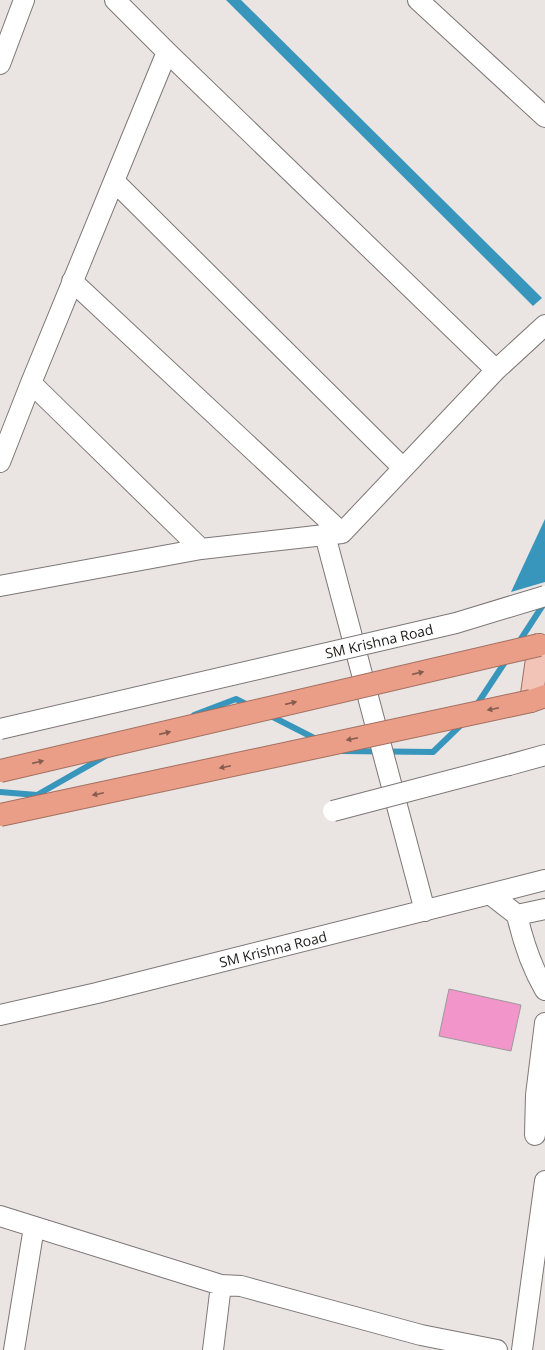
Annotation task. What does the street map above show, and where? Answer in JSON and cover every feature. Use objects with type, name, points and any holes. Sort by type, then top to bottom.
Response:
[{"type":"highway","points":[[0,771],[542,644]]},
{"type":"highway","points":[[0,815],[538,698]]},
{"type":"main road","points":[[538,698],[542,644]]},
{"type":"street","points":[[0,64],[24,0]]},
{"type":"street","points":[[115,0],[496,370]]},
{"type":"street","points":[[418,0],[545,117]]},
{"type":"street","points":[[2,453],[167,52]]},
{"type":"street","points":[[114,182],[403,468]]},
{"type":"street","points":[[72,281],[333,534],[425,911]]},
{"type":"street","points":[[0,586],[200,549],[333,534],[403,468],[496,370],[545,325]]},
{"type":"street","points":[[31,383],[200,549]]},
{"type":"street","name":"SM Krishna Road","points":[[0,729],[456,623],[545,596]]},
{"type":"street","points":[[333,811],[545,755]]},
{"type":"street","name":"SM Krishna Road","points":[[0,1015],[97,993],[545,880]]},
{"type":"street","points":[[490,894],[517,915],[526,952],[536,975],[545,990]]},
{"type":"street","points":[[517,915],[545,909]]},
{"type":"street","points":[[535,1135],[536,1095],[545,1023]]},
{"type":"street","points":[[522,1350],[545,1181]]},
{"type":"street","points":[[0,1216],[221,1285],[241,1286],[420,1343],[497,1350]]},
{"type":"street","points":[[14,1350],[34,1226]]},
{"type":"street","points":[[214,1350],[221,1285]]},
{"type":"water","points":[[226,0],[241,0],[542,298],[533,306]]},
{"type":"water","points":[[545,519],[545,582],[511,592]]},
{"type":"building","points":[[449,989],[521,1005],[511,1051],[439,1036]]},
{"type":"waterway","points":[[517,645],[545,602]]},
{"type":"waterway","points":[[476,706],[507,659]]},
{"type":"waterway","points":[[194,715],[236,699],[250,706]]},
{"type":"waterway","points":[[267,714],[318,740]]},
{"type":"waterway","points":[[340,751],[433,752],[463,723]]},
{"type":"waterway","points":[[0,792],[37,795],[109,754]]}]
